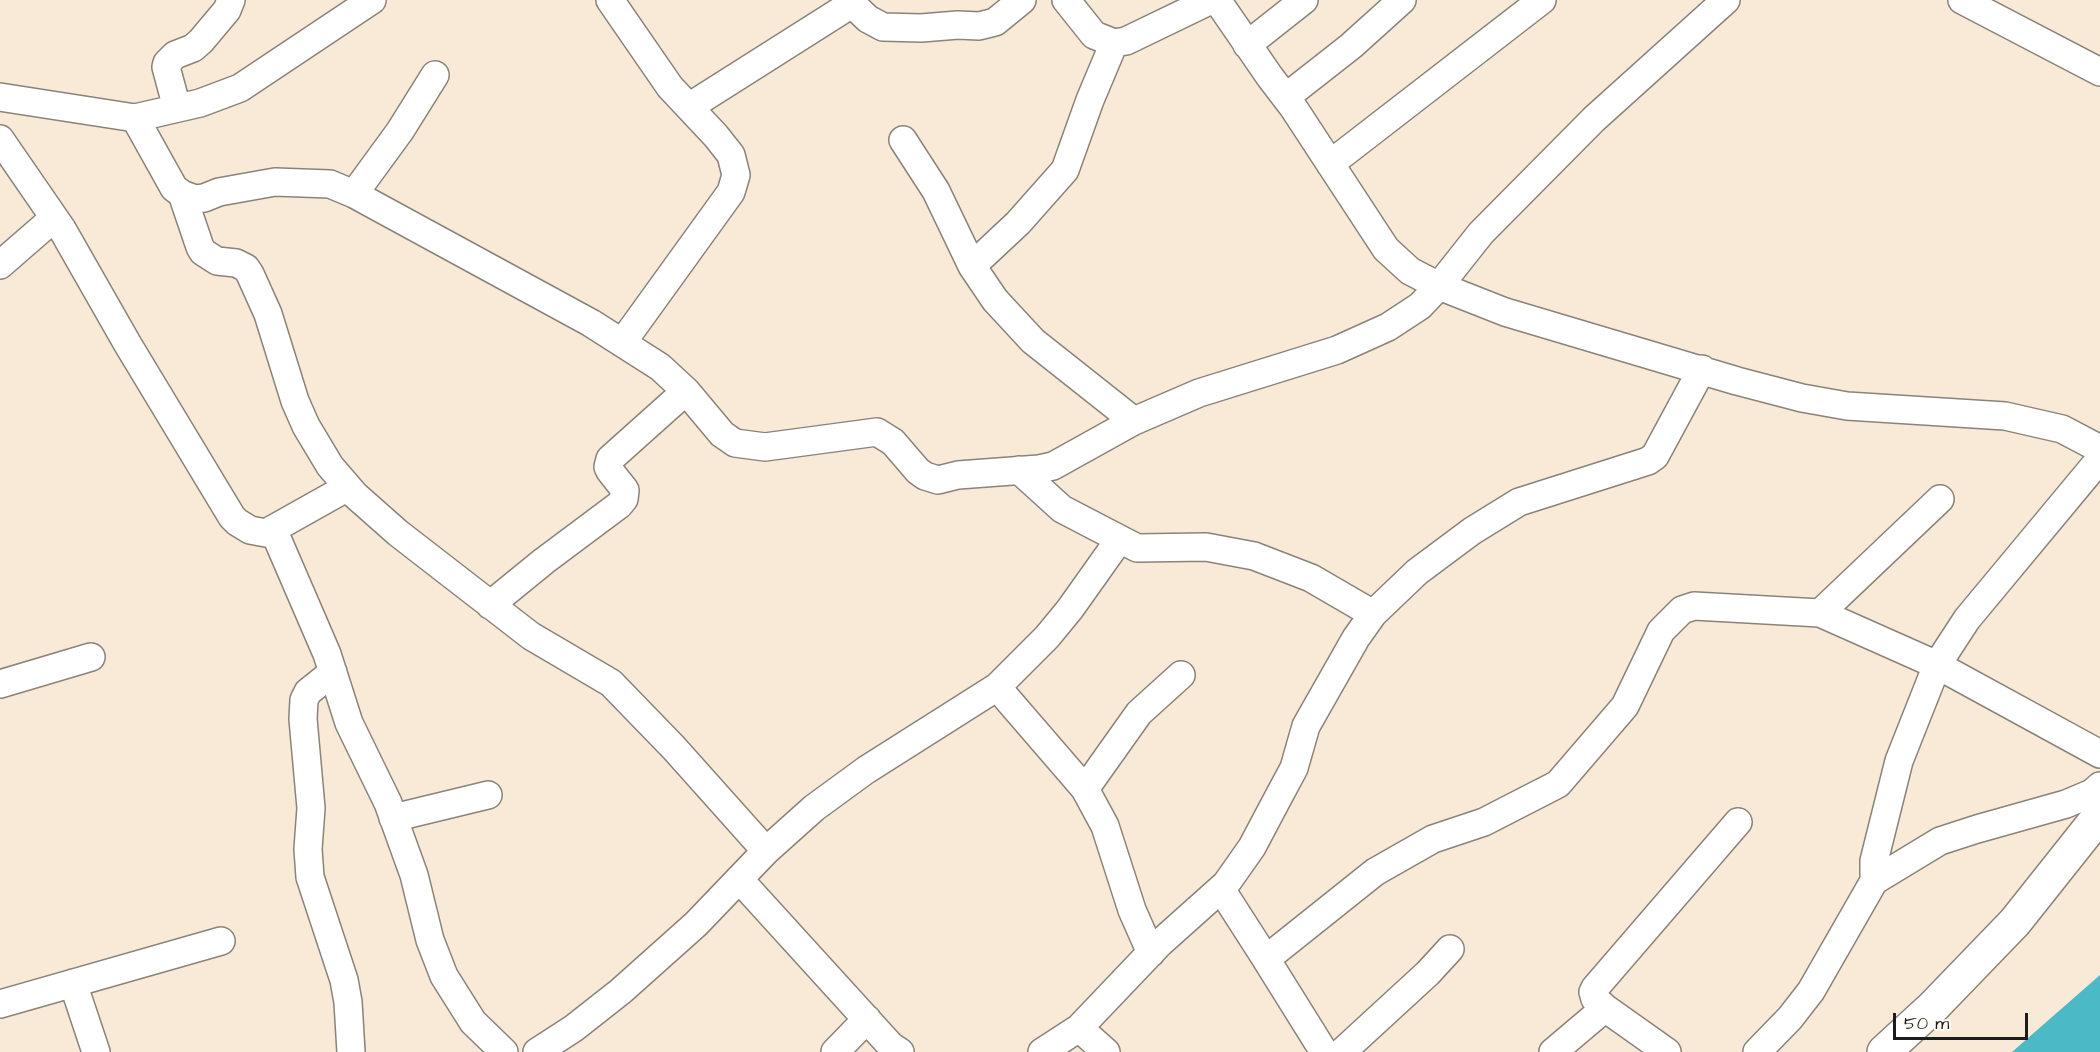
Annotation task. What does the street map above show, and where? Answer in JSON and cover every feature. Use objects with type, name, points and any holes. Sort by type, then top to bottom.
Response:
[{"type":"main road","points":[[1884,1052],[1942,999],[2015,922],[2100,815]]},
{"type":"street","points":[[177,108],[166,67],[167,63],[175,55],[193,48],[201,41],[227,10],[231,0]]},
{"type":"street","points":[[0,97],[135,118],[200,103],[240,88],[372,0]]},
{"type":"street","points":[[610,0],[670,87],[716,136],[730,155],[736,175],[730,192],[622,343]]},
{"type":"street","points":[[689,107],[842,10],[849,1],[868,19],[883,27],[921,28],[979,26],[995,22],[1022,0]]},
{"type":"street","points":[[1066,0],[1094,35],[1114,43],[1126,41],[1211,0]]},
{"type":"street","points":[[1217,0],[1286,97],[1386,249],[1410,271],[1439,286],[1505,312],[1802,398],[1847,406],[2005,416],[2062,429],[2100,449]]},
{"type":"street","points":[[1247,45],[1304,0]]},
{"type":"street","points":[[1286,97],[1351,46],[1402,0]]},
{"type":"street","points":[[1330,164],[1542,0]]},
{"type":"street","points":[[135,118],[174,188],[182,195],[195,199],[204,198],[219,192],[275,182],[330,184],[354,194],[580,318],[660,367],[686,391],[722,434],[735,443],[765,447],[877,432],[893,442],[908,462],[925,476],[938,480],[1053,466],[1134,421],[1199,393],[1337,350],[1388,327],[1420,306],[1481,233],[1594,119],[1726,0]]},
{"type":"street","points":[[1962,0],[2100,72]]},
{"type":"street","points":[[972,266],[1018,223],[1063,173],[1114,43]]},
{"type":"street","points":[[354,194],[400,131],[435,75]]},
{"type":"street","points":[[0,139],[54,218],[127,343],[237,522],[250,530],[266,533],[348,487]]},
{"type":"street","points":[[903,140],[936,191],[972,266],[995,300],[1033,341],[1134,421]]},
{"type":"street","points":[[182,195],[203,252],[217,261],[236,263],[246,267],[257,285],[295,401],[306,426],[330,466],[348,487],[398,533],[531,636],[611,683],[674,748],[766,851]]},
{"type":"street","points":[[0,265],[54,218]]},
{"type":"street","points":[[1042,1052],[1079,1028],[1151,953],[1221,890],[1252,847],[1294,768],[1306,726],[1356,638],[1373,614],[1418,572],[1472,531],[1519,502],[1648,461],[1655,456],[1702,369]]},
{"type":"street","points":[[490,604],[619,505],[624,499],[625,490],[608,467],[610,459],[686,391]]},
{"type":"street","points":[[1874,881],[1874,861],[1899,761],[1937,665],[1967,619],[2100,459]]},
{"type":"street","points":[[1019,471],[1062,509],[1137,548],[1206,547],[1254,556],[1311,578],[1373,614]]},
{"type":"street","points":[[1821,613],[1940,499]]},
{"type":"street","points":[[273,529],[327,654],[349,723],[393,818],[414,875],[430,940],[444,976],[473,1022],[504,1052]]},
{"type":"street","points":[[538,1052],[574,1028],[621,991],[696,924],[766,851],[814,808],[866,770],[997,687],[1047,638],[1119,540]]},
{"type":"street","points":[[1266,959],[1375,872],[1433,839],[1484,822],[1558,784],[1625,706],[1661,632],[1682,610],[1694,606],[1821,613],[1937,665],[2100,754]]},
{"type":"street","points":[[0,684],[91,657]]},
{"type":"street","points":[[333,672],[308,692],[304,700],[303,719],[311,808],[308,849],[310,877],[344,980],[348,1002],[351,1052]]},
{"type":"street","points":[[1085,789],[1139,713],[1181,675]]},
{"type":"street","points":[[997,687],[1085,789],[1105,826],[1132,909],[1151,953]]},
{"type":"street","points":[[1757,1052],[1790,1018],[1811,991],[1874,881],[1940,841],[2066,804],[2092,793],[2100,786]]},
{"type":"street","points":[[393,818],[488,795]]},
{"type":"street","points":[[1667,1052],[1605,1008],[1595,999],[1593,992],[1737,822]]},
{"type":"street","points":[[740,879],[891,1046],[900,1052]]},
{"type":"street","points":[[1221,890],[1324,1052]]},
{"type":"street","points":[[0,1004],[221,941]]},
{"type":"street","points":[[1342,1052],[1428,973],[1450,949]]},
{"type":"street","points":[[73,983],[96,1052]]},
{"type":"street","points":[[1553,1052],[1605,1008]]},
{"type":"street","points":[[835,1052],[867,1019]]},
{"type":"street","points":[[1079,1028],[1106,1052]]},
{"type":"water","points":[[2100,975],[2100,1052],[2012,1052]]}]
